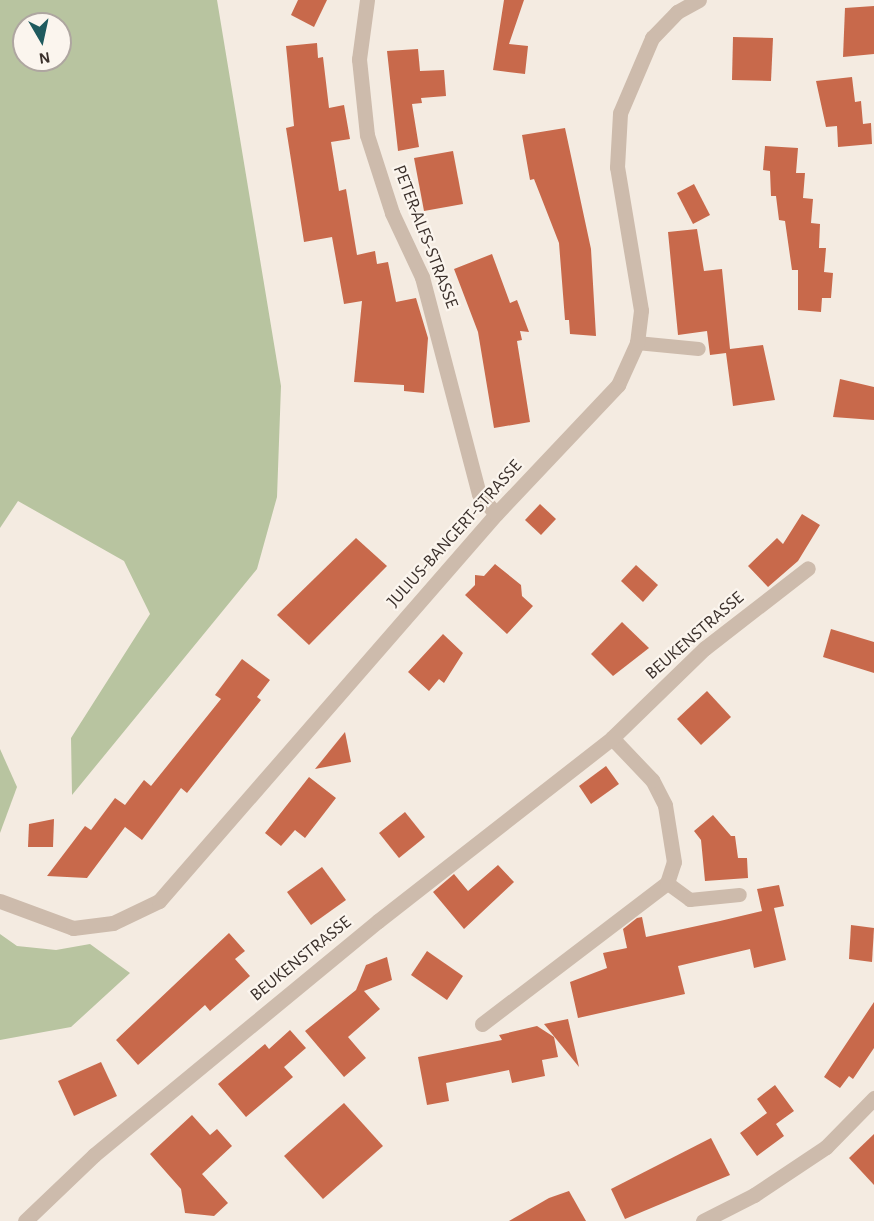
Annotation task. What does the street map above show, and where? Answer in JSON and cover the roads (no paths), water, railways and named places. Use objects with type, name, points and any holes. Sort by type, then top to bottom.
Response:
[{"type":"street","name":"PETER-ALFS-STRASSE","points":[[367,0],[359,59],[367,135],[392,213],[426,287],[479,494],[496,514]]},
{"type":"street","name":"JULIUS-BANGERT-STRASSE","points":[[0,901],[73,928],[113,923],[159,901],[496,514],[618,385],[637,343],[640,310],[617,167],[620,113],[652,38],[677,12],[699,0]]},
{"type":"street","name":"BEUKENSTRASSE","points":[[25,1221],[94,1155],[378,921],[612,738],[705,648],[808,568]]},
{"type":"street","points":[[482,1024],[667,883],[674,862],[666,805],[652,780],[612,738]]},
{"type":"street","points":[[703,1221],[754,1195],[826,1147],[874,1098]]},
{"type":"lane","points":[[637,343],[699,349]]},
{"type":"lane","points":[[667,883],[690,900],[740,895]]}]
